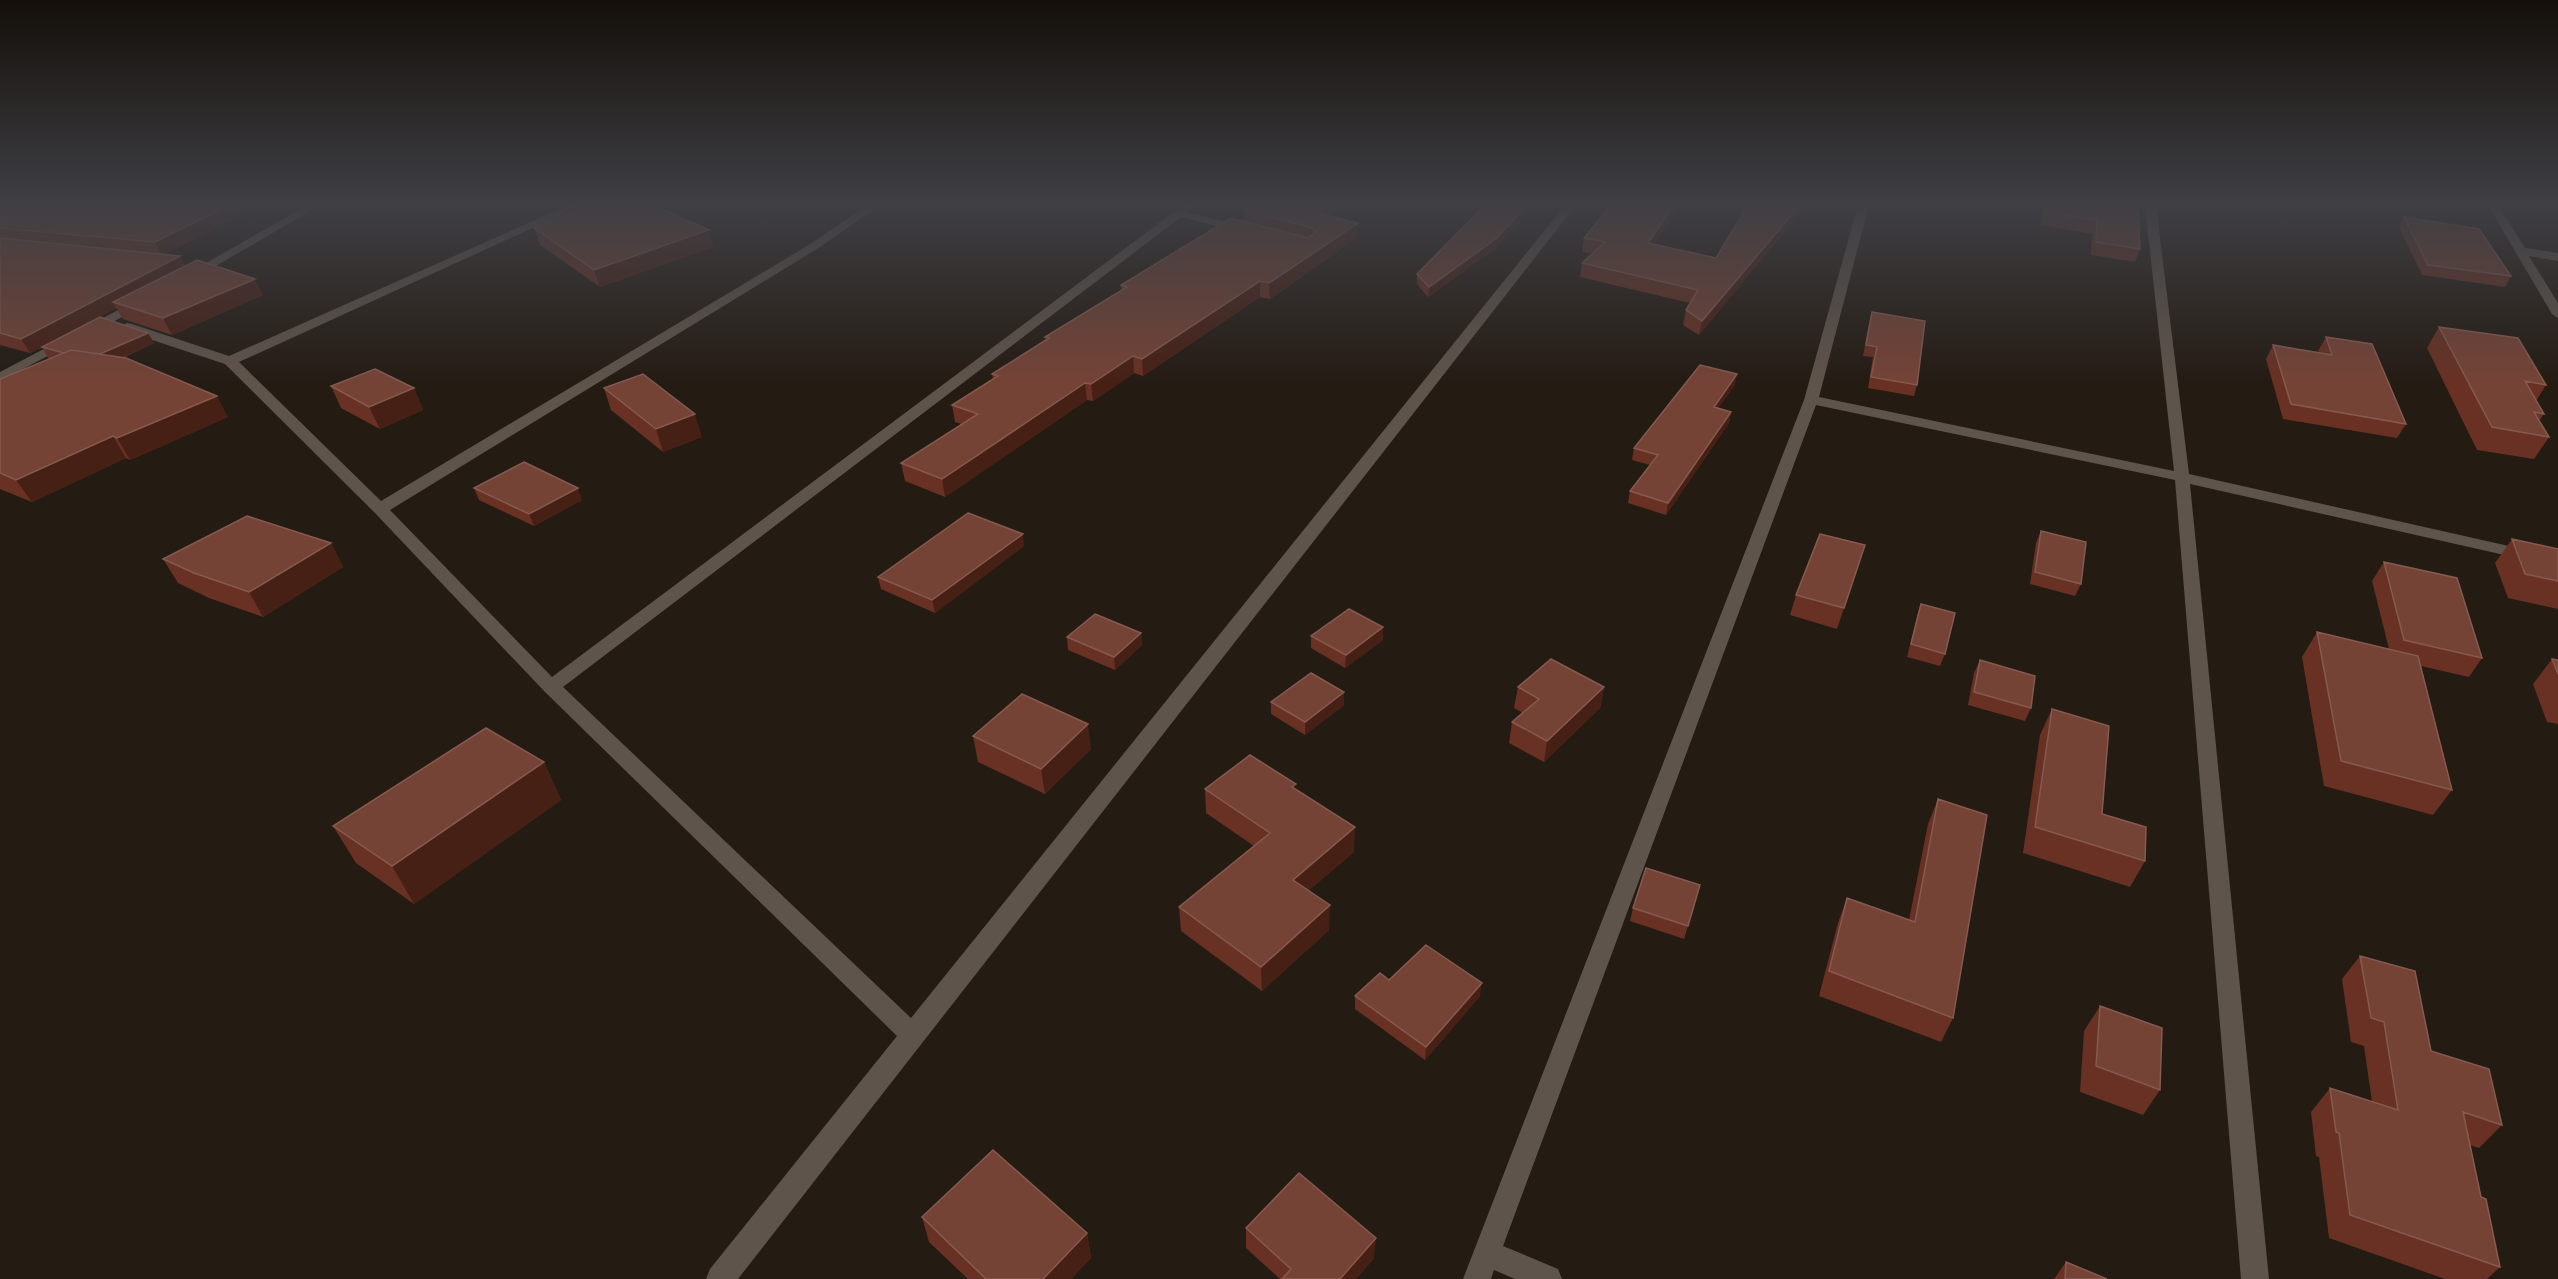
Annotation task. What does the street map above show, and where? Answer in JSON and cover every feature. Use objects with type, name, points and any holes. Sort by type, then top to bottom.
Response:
[{"type":"street","points":[[199,265],[209,266]]},
{"type":"street","points":[[230,361],[444,265]]},
{"type":"street","points":[[380,509],[783,265]]},
{"type":"street","points":[[550,687],[1110,265]]},
{"type":"street","points":[[720,1279],[1523,265]]},
{"type":"street","points":[[1477,1279],[1811,400],[1847,265]]},
{"type":"street","points":[[2158,265],[2182,477],[2255,1279]]},
{"type":"street","points":[[2528,265],[2558,314]]},
{"type":"street","points":[[178,282],[209,266]]},
{"type":"street","points":[[0,377],[158,293]]},
{"type":"street","points":[[107,321],[230,361],[380,509],[550,687],[914,1036]]},
{"type":"street","points":[[1811,400],[2182,477],[2558,562]]},
{"type":"street","points":[[1486,1252],[1548,1279]]},
{"type":"building","points":[[0,265],[163,265],[21,339],[0,333]]},
{"type":"building","points":[[188,265],[211,265],[255,279],[163,318],[113,302]]},
{"type":"building","points":[[586,265],[609,265],[594,270]]},
{"type":"building","points":[[1154,265],[1296,265],[1269,283],[1260,281],[1142,359],[1133,356],[1091,384],[1085,383],[942,479],[901,463],[978,414],[952,405],[998,376],[992,374],[1049,338],[1045,337],[1127,287],[1121,285]]},
{"type":"building","points":[[1426,265],[1460,265],[1429,287],[1417,274]]},
{"type":"building","points":[[1589,265],[1750,265],[1702,321],[1686,310],[1698,290]]},
{"type":"building","points":[[2428,265],[2503,265],[2511,276]]},
{"type":"building","points":[[1872,312],[1925,321],[1917,385],[1871,377],[1877,347],[1866,345]]},
{"type":"building","points":[[100,317],[148,333],[100,354],[71,350],[64,353],[42,347]]},
{"type":"building","points":[[2439,327],[2518,338],[2546,385],[2525,381],[2544,414],[2534,412],[2549,437],[2492,427]]},
{"type":"building","points":[[2326,337],[2372,344],[2406,424],[2291,404],[2273,345],[2332,355]]},
{"type":"building","points":[[71,350],[126,358],[217,396],[117,438],[113,436],[16,480],[0,473],[0,379]]},
{"type":"building","points":[[1700,365],[1737,374],[1714,407],[1731,412],[1668,503],[1630,491],[1658,455],[1634,448]]},
{"type":"building","points":[[375,369],[414,388],[369,407],[331,386]]},
{"type":"building","points":[[643,374],[695,414],[656,429],[604,388]]},
{"type":"building","points":[[524,462],[578,488],[529,514],[474,488]]},
{"type":"building","points":[[968,513],[1023,534],[932,600],[878,577]]},
{"type":"building","points":[[247,516],[331,543],[249,592],[194,573],[163,559]]},
{"type":"building","points":[[2041,531],[2086,542],[2081,584],[2035,572]]},
{"type":"building","points":[[1820,534],[1865,545],[1844,608],[1796,595]]},
{"type":"building","points":[[2512,539],[2558,549],[2558,581],[2525,574]]},
{"type":"building","points":[[2384,562],[2457,578],[2482,658],[2404,640]]},
{"type":"building","points":[[1921,604],[1955,613],[1945,654],[1911,644]]},
{"type":"building","points":[[1349,609],[1383,627],[1346,655],[1311,636]]},
{"type":"building","points":[[1095,614],[1141,633],[1114,657],[1067,637]]},
{"type":"building","points":[[2317,632],[2418,656],[2452,790],[2341,761]]},
{"type":"building","points":[[1551,659],[1604,687],[1547,741],[1512,722],[1539,699],[1518,687]]},
{"type":"building","points":[[2552,659],[2558,660],[2558,674]]},
{"type":"building","points":[[1980,660],[2035,676],[2031,708],[1974,692]]},
{"type":"building","points":[[1311,673],[1344,692],[1305,722],[1271,702]]},
{"type":"building","points":[[1022,694],[1088,724],[1041,769],[973,736]]},
{"type":"building","points":[[2052,709],[2109,726],[2102,814],[2146,827],[2145,861],[2035,827]]},
{"type":"building","points":[[486,728],[544,762],[392,866],[333,826]]},
{"type":"building","points":[[1250,755],[1296,784],[1292,787],[1355,827],[1293,880],[1330,905],[1261,967],[1179,907],[1270,833],[1205,789]]},
{"type":"building","points":[[1938,799],[1987,815],[1953,1018],[1829,971],[1847,898],[1915,922]]},
{"type":"building","points":[[1646,868],[1700,885],[1688,926],[1633,908]]},
{"type":"building","points":[[1426,945],[1482,983],[1426,1047],[1355,996],[1380,973],[1389,980]]},
{"type":"building","points":[[2360,956],[2415,971],[2431,1051],[2489,1069],[2502,1125],[2463,1112],[2481,1197],[2486,1199],[2500,1267],[2350,1215],[2339,1133],[2336,1132],[2330,1088],[2398,1110],[2384,1022],[2371,1018]]},
{"type":"building","points":[[2100,1006],[2162,1028],[2160,1090],[2096,1066]]},
{"type":"building","points":[[993,1150],[1087,1233],[1043,1279],[986,1279],[922,1217]]},
{"type":"building","points":[[1299,1173],[1376,1238],[1340,1279],[1282,1279],[1291,1269],[1246,1228]]},
{"type":"building","points":[[2066,1262],[2107,1279],[2065,1279]]}]
